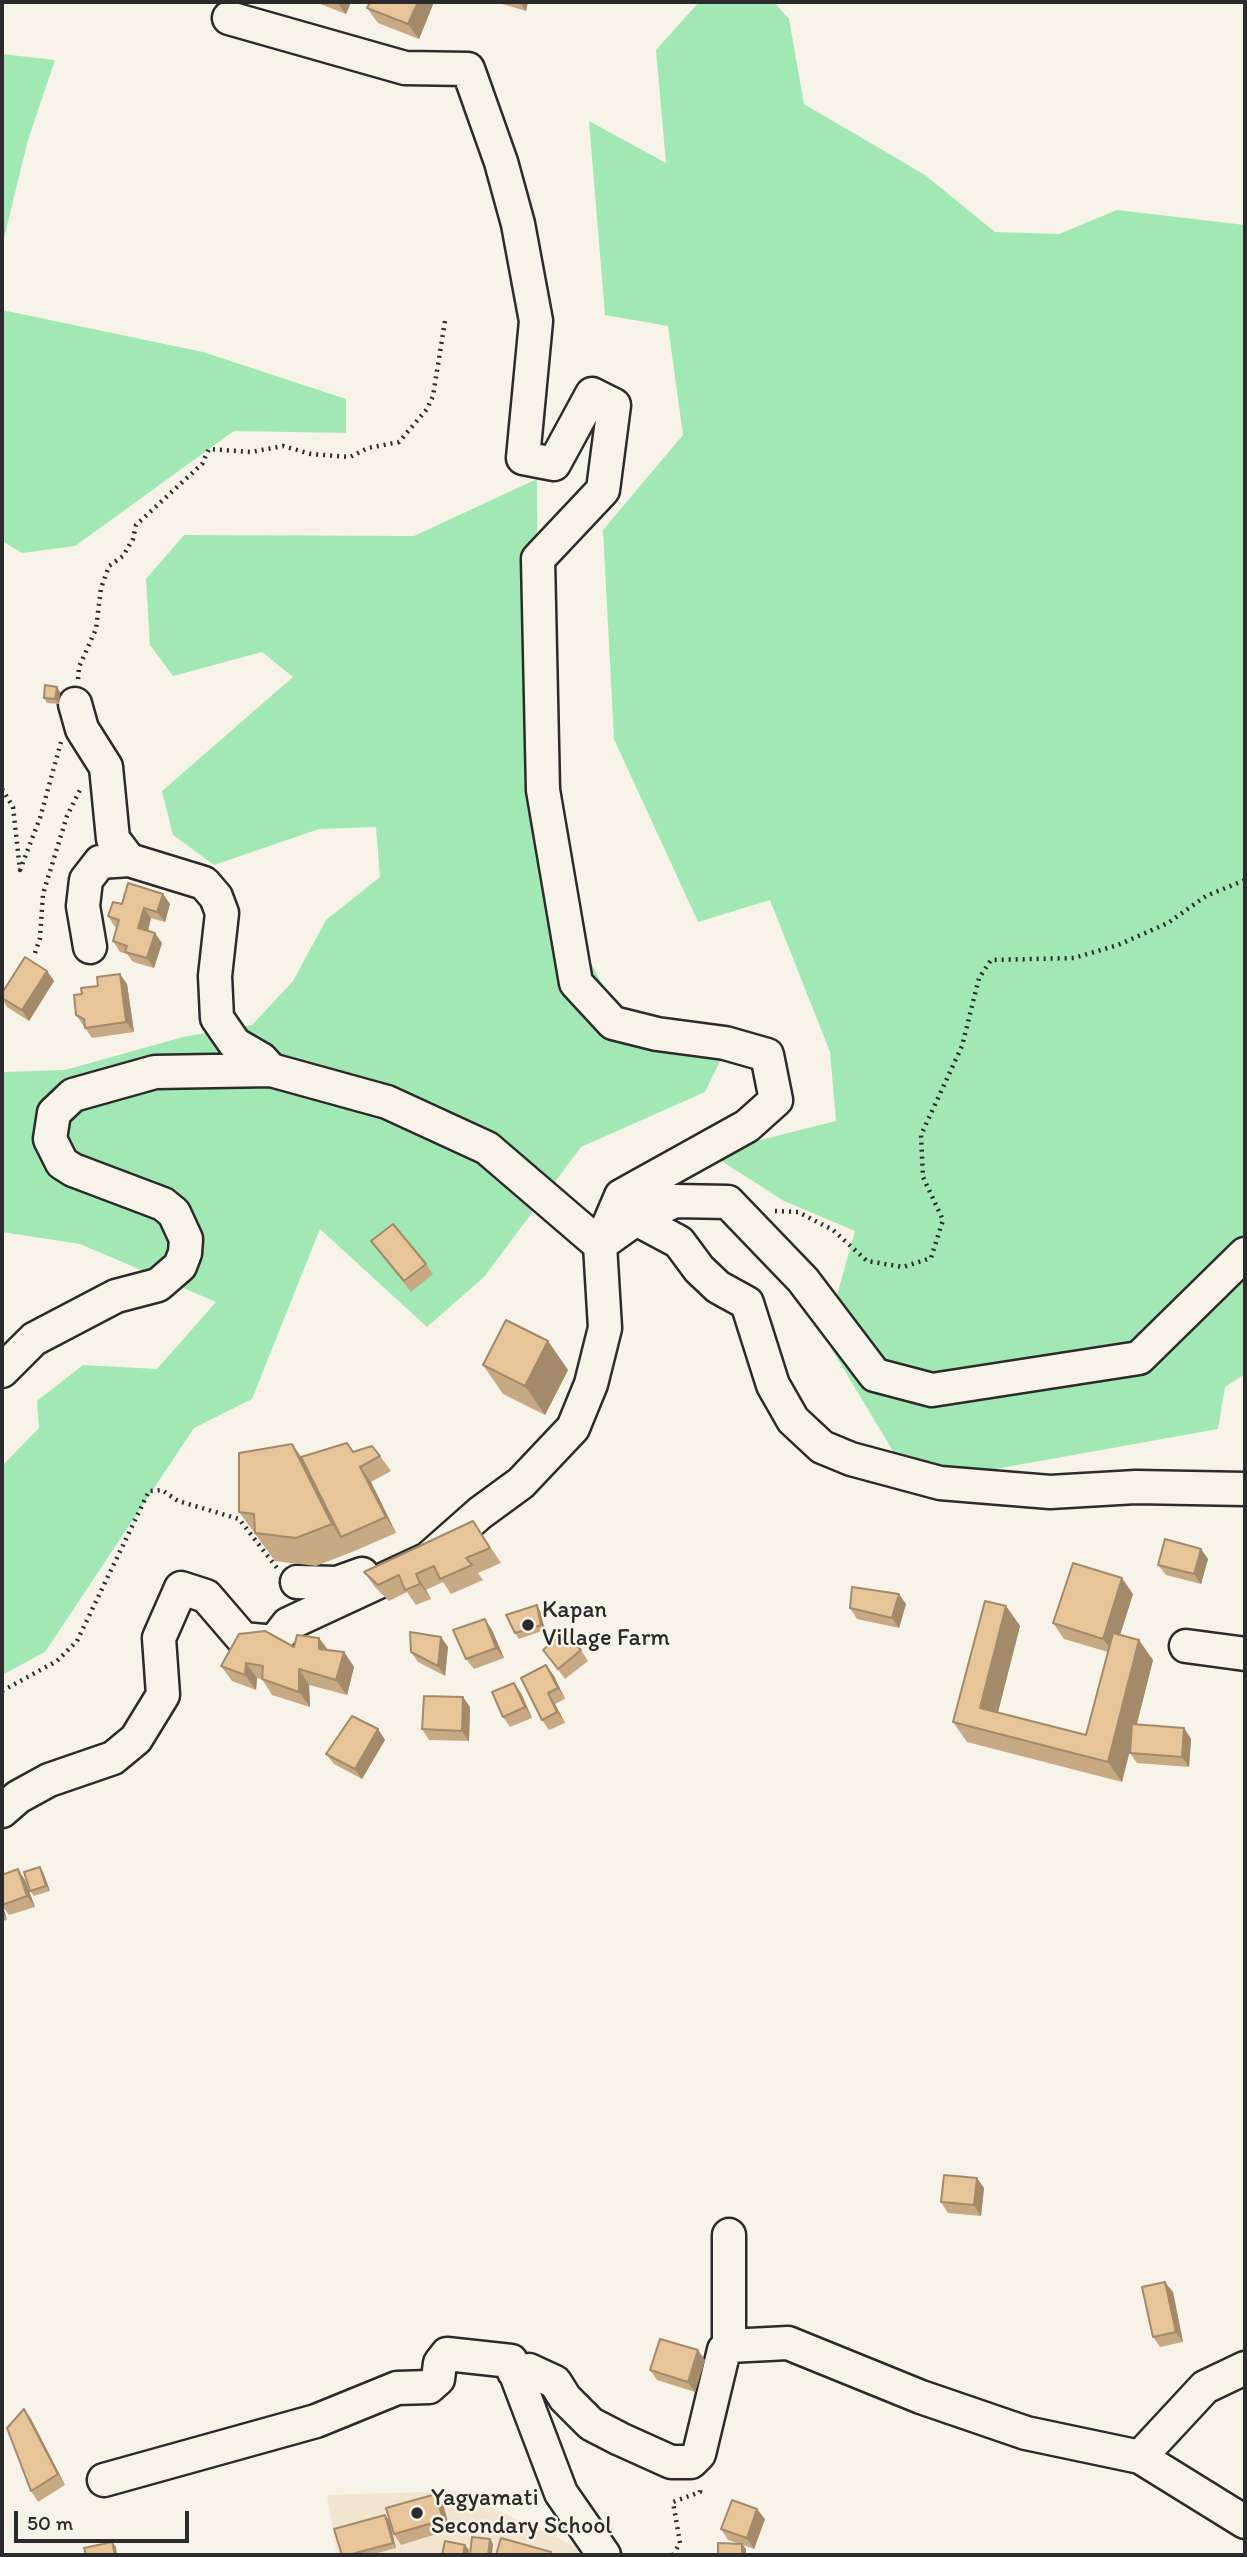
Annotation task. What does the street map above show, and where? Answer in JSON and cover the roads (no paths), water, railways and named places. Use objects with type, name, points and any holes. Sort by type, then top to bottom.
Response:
[{"type":"street","points":[[2,1811],[18,1797],[49,1780],[113,1758],[136,1739],[163,1695],[159,1638],[181,1588],[206,1596],[243,1639],[274,1642],[288,1624],[428,1559],[480,1513],[521,1483],[573,1429],[592,1384],[605,1328],[600,1245],[621,1196],[747,1126],[776,1100],[767,1055],[725,1043],[657,1034],[613,1023],[576,983],[543,790],[538,559],[603,490],[614,405],[592,394],[554,464],[523,458],[536,321],[518,224],[501,162],[468,69],[405,68],[229,19]]},
{"type":"street","points":[[77,711],[106,767],[113,839],[129,859]]},
{"type":"street","points":[[90,947],[83,906],[86,880],[100,862],[129,859],[204,883],[216,898],[222,913],[215,976],[217,1018],[235,1044],[261,1059],[271,1070]]},
{"type":"street","points":[[2,1371],[34,1339],[116,1296],[158,1285],[170,1278],[185,1253],[182,1225],[174,1213],[163,1204],[73,1170],[62,1163],[50,1139],[54,1113],[73,1095],[155,1072],[271,1070],[387,1102],[487,1148],[600,1245]]},
{"type":"street","points":[[600,1245],[636,1219],[675,1201],[728,1202],[803,1280],[875,1375],[932,1391],[1139,1358],[1245,1254]]},
{"type":"street","points":[[636,1219],[679,1242],[699,1269],[718,1287],[747,1303],[772,1385],[793,1420],[822,1447],[852,1460],[940,1483],[1051,1492],[1136,1487],[1245,1489]]},
{"type":"street","points":[[297,1582],[337,1583],[384,1566],[433,1540],[450,1540]]},
{"type":"street","points":[[1186,1646],[1245,1654]]},
{"type":"street","points":[[729,2235],[729,2346]]},
{"type":"street","points":[[514,2372],[529,2370],[555,2382],[565,2398],[591,2424],[648,2453],[671,2462],[691,2462],[699,2454],[724,2350],[729,2346],[788,2343],[921,2397],[1026,2433],[1140,2457],[1245,2522]]},
{"type":"street","points":[[104,2480],[316,2421],[397,2388],[429,2387],[438,2379],[440,2363],[447,2354],[511,2361],[561,2493],[604,2555]]},
{"type":"street","points":[[1140,2457],[1205,2387],[1245,2368]]},
{"type":"place","name":"Kapan Village Farm","points":[[528,1625]]},
{"type":"place","name":"Yagyamati Secondary School","points":[[417,2513]]}]
